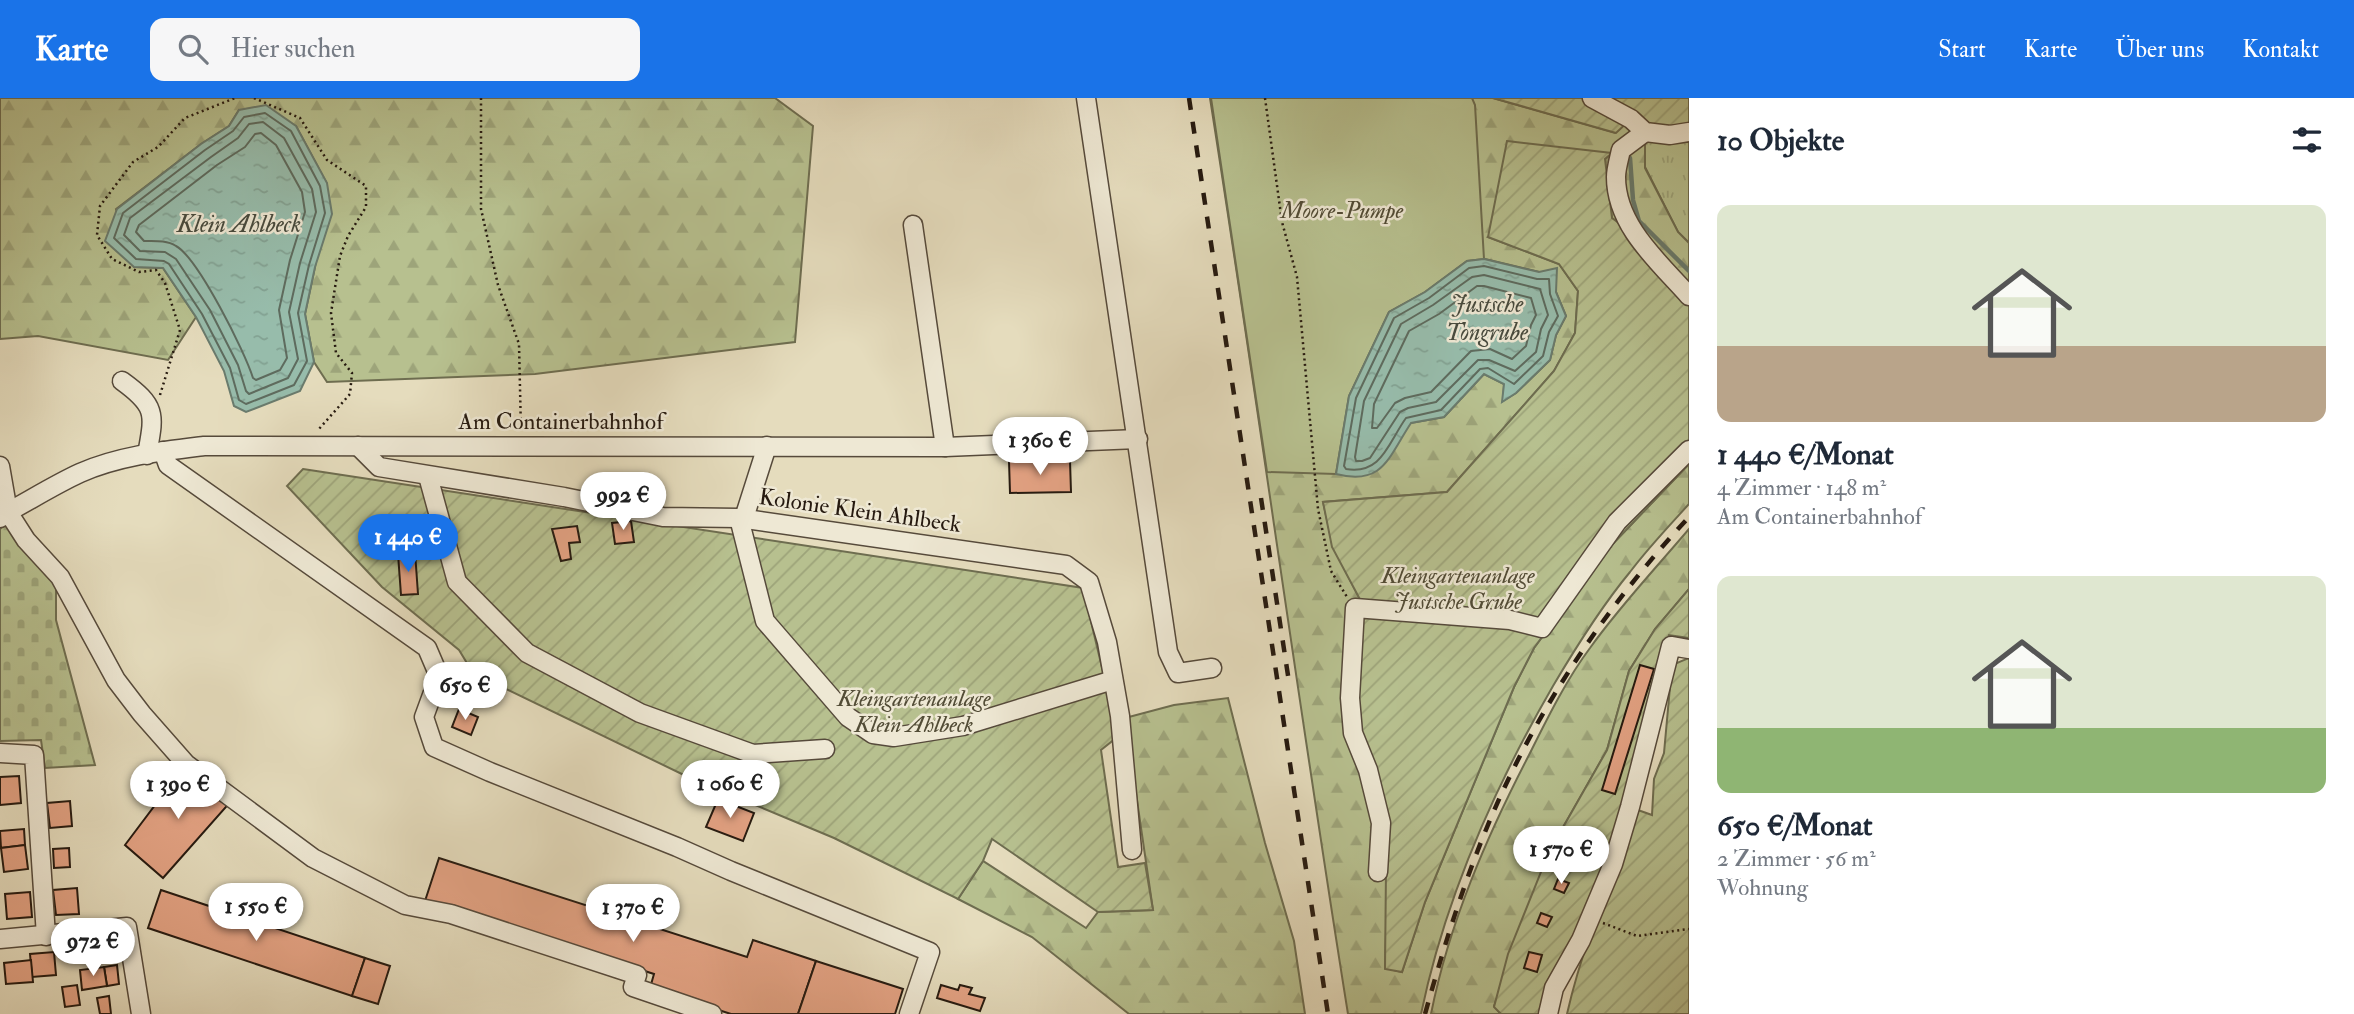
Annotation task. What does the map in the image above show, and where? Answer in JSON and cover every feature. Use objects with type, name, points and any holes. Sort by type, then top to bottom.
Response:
[{"type":"street","points":[[1086,98],[1168,652],[1178,673],[1212,668]]},
{"type":"street","points":[[1592,98],[1631,119],[1645,132],[1670,135],[1689,132]]},
{"type":"street","points":[[1645,132],[1621,150],[1616,176],[1619,201],[1633,232],[1689,296]]},
{"type":"street","points":[[913,225],[946,447]]},
{"type":"street","points":[[122,381],[142,396],[153,416],[155,453],[168,465],[427,649],[439,676],[424,717],[434,747],[930,952],[909,1014]]},
{"type":"street","name":"Am Containerbahnhof","points":[[4,515],[80,472],[103,464],[204,446],[946,447],[1138,439]]},
{"type":"street","name":"Kolonie Klein Ahlbeck","points":[[358,446],[379,467],[564,497],[663,517],[741,518],[1066,565],[1089,582],[1107,642],[1119,716],[1132,850]]},
{"type":"street","points":[[766,446],[741,518],[765,621],[848,717],[873,734],[894,737],[963,726],[1113,680]]},
{"type":"street","points":[[1378,872],[1381,823],[1368,770],[1353,733],[1350,698],[1355,608],[1510,620],[1542,628],[1617,522],[1689,450]]},
{"type":"street","points":[[0,466],[4,515],[60,577],[116,680],[186,764],[313,859],[405,905],[451,914],[637,975],[634,988],[712,1014]]},
{"type":"street","points":[[428,477],[457,582],[527,653],[640,713],[753,754],[825,749]]},
{"type":"street","points":[[1548,1014],[1554,988],[1581,940],[1613,864],[1671,646],[1689,649]]},
{"type":"street","points":[[0,752],[34,755],[46,936]]},
{"type":"street","points":[[0,939],[127,927],[141,1014]]},
{"type":"path","points":[[153,416],[180,330],[165,283],[156,270],[139,272],[112,259],[97,235],[100,206],[133,162],[158,147],[185,118],[235,98]]},
{"type":"path","points":[[254,98],[300,118],[327,160],[366,187],[366,207],[348,236],[340,256],[331,313],[336,353],[352,373],[350,394],[306,445]]},
{"type":"path","points":[[481,98],[481,209],[498,285],[519,344],[522,446]]},
{"type":"path","points":[[1265,98],[1282,222],[1297,277],[1318,509],[1331,571],[1355,608]]},
{"type":"path","points":[[1591,918],[1637,936],[1689,929]]},
{"type":"green space","points":[[0,98],[775,98],[813,126],[795,342],[535,374],[327,382],[314,362],[305,314],[327,184],[296,126],[239,110],[229,126],[116,209],[134,267],[163,268],[196,317],[168,360],[38,336],[0,339]]},
{"type":"green space","points":[[1210,98],[1493,98],[1615,133],[1631,119],[1645,132],[1645,168],[1678,232],[1689,243],[1689,287],[1636,236],[1612,218],[1605,159],[1611,154],[1488,237],[1559,264],[1578,291],[1575,333],[1554,371],[1447,492],[1323,502],[1333,547],[1363,605],[1361,730],[1376,767],[1389,820],[1385,968],[1402,972],[1425,902],[1514,687],[1534,648],[1605,552],[1689,464],[1689,504],[1644,554],[1599,613],[1553,686],[1511,764],[1458,886],[1443,928],[1421,1014],[1348,1014]],"holes":[[[1485,259],[1539,272],[1556,292],[1566,316],[1556,335],[1550,360],[1516,393],[1503,401],[1504,384],[1484,374],[1444,417],[1411,423]]]},
{"type":"green space","name":"Moore-Pumpe","points":[[1211,98],[1472,98],[1475,105],[1484,259],[1467,261],[1425,292],[1389,312],[1349,396],[1336,474],[1267,472]]},
{"type":"green space","points":[[1493,98],[1689,98],[1689,132],[1670,135],[1631,119],[1616,133]]},
{"type":"green space","points":[[1645,132],[1689,132],[1689,243],[1678,232],[1645,167]]},
{"type":"green space","name":"Kleingartenanlage Justsche Grube","points":[[1507,141],[1612,153],[1605,159],[1612,218],[1636,236],[1689,287],[1689,464],[1605,552],[1534,648],[1514,687],[1425,902],[1402,972],[1385,969],[1389,820],[1376,767],[1361,730],[1358,696],[1363,605],[1332,547],[1323,502],[1447,492],[1554,371],[1575,333],[1578,291],[1559,264],[1488,237]]},
{"type":"green space","name":"Kleingartenanlage Klein Ahlbeck","points":[[303,469],[1083,588],[1114,718],[1116,738],[1101,750],[1118,867],[1145,863],[1153,910],[1098,912],[992,839],[983,861],[958,899],[834,838],[686,776],[473,673],[459,650],[382,587],[287,486]]},
{"type":"green space","points":[[7,523],[56,575],[56,620],[95,765],[45,768],[41,740],[0,741],[0,529]]},
{"type":"green space","points":[[1689,529],[1689,589],[1655,629],[1629,671],[1607,750],[1549,852],[1494,1006],[1501,1014],[1431,1014],[1448,947],[1471,881],[1498,817],[1550,714],[1581,660],[1602,632]]},
{"type":"green space","points":[[1689,589],[1689,638],[1669,635],[1608,863],[1544,1014],[1501,1014],[1494,1007],[1508,954],[1549,852],[1607,750],[1629,671],[1655,629]]},
{"type":"green space","points":[[1689,658],[1689,1014],[1567,1014],[1590,936],[1638,810],[1652,815],[1654,779],[1664,753],[1672,665]]},
{"type":"green space","points":[[1228,698],[1265,843],[1294,941],[1305,1014],[1129,1014],[1032,937],[958,899],[983,861],[1086,928],[1098,912],[1153,910],[1125,718],[1174,705]]},
{"type":"water","name":"Klein Ahlbeck","points":[[266,105],[296,126],[327,183],[332,214],[315,267],[305,314],[314,362],[300,391],[246,412],[234,406],[224,371],[196,317],[163,268],[134,267],[105,241],[117,209],[201,144],[229,126],[239,110]]},
{"type":"water","name":"Justsche Tongrube","points":[[1484,259],[1539,272],[1557,268],[1556,292],[1566,316],[1556,335],[1550,360],[1516,393],[1502,402],[1504,384],[1484,374],[1444,417],[1411,423],[1383,466],[1364,476],[1336,474],[1349,396],[1389,312],[1425,292],[1467,261]]},
{"type":"building","points":[[1009,461],[1070,461],[1071,492],[1010,493]]},
{"type":"building","points":[[631,521],[634,542],[615,544],[612,523]]},
{"type":"building","points":[[577,526],[580,542],[569,543],[571,559],[561,561],[552,529]]},
{"type":"building","points":[[415,552],[418,594],[401,595],[398,554]]},
{"type":"building","points":[[1640,665],[1654,669],[1615,794],[1602,790]]},
{"type":"building","points":[[459,709],[478,717],[471,735],[452,727]]},
{"type":"building","points":[[186,764],[233,799],[163,878],[125,845]]},
{"type":"building","points":[[19,776],[21,803],[0,805],[0,777]]},
{"type":"building","points":[[718,799],[754,813],[743,841],[706,827]]},
{"type":"building","points":[[70,801],[72,826],[50,828],[47,803]]},
{"type":"building","points":[[24,829],[25,845],[1,848],[0,831]]},
{"type":"building","points":[[25,845],[28,869],[4,872],[1,848]]},
{"type":"building","points":[[69,848],[70,867],[54,868],[53,849]]},
{"type":"building","points":[[1567,852],[1578,857],[1573,867],[1563,862]]},
{"type":"building","points":[[439,858],[747,957],[753,940],[816,961],[798,1014],[731,1014],[650,988],[654,974],[425,901]]},
{"type":"building","points":[[1558,879],[1569,883],[1564,893],[1554,889]]},
{"type":"building","points":[[77,888],[79,914],[56,915],[53,890]]},
{"type":"building","points":[[161,890],[365,958],[352,996],[148,928]]},
{"type":"building","points":[[30,892],[32,917],[7,919],[5,894]]},
{"type":"building","points":[[1541,913],[1552,917],[1547,927],[1537,923]]},
{"type":"building","points":[[54,952],[56,975],[32,977],[30,954]]},
{"type":"building","points":[[1529,952],[1542,955],[1537,972],[1524,968]]},
{"type":"building","points":[[365,958],[390,966],[378,1004],[352,996]]},
{"type":"building","points":[[31,960],[33,982],[6,984],[4,963]]},
{"type":"building","points":[[816,961],[903,989],[895,1014],[798,1014]]},
{"type":"building","points":[[117,965],[119,984],[107,986],[104,967]]},
{"type":"building","points":[[104,967],[107,986],[82,990],[80,970]]},
{"type":"building","points":[[77,985],[80,1005],[65,1007],[62,987]]},
{"type":"building","points":[[941,985],[958,990],[960,985],[972,988],[969,994],[985,998],[980,1011],[937,998]]},
{"type":"building","points":[[109,996],[111,1014],[100,1014],[97,998]]},
{"type":"waterway","points":[[1630,158],[1633,200],[1639,221],[1689,271]]},
{"type":"railway","points":[[1189,98],[1328,1014]]},
{"type":"railway","points":[[1261,498],[1289,682]]},
{"type":"railway","points":[[1425,1014],[1473,862],[1493,813],[1532,733],[1604,620],[1689,517]]}]
